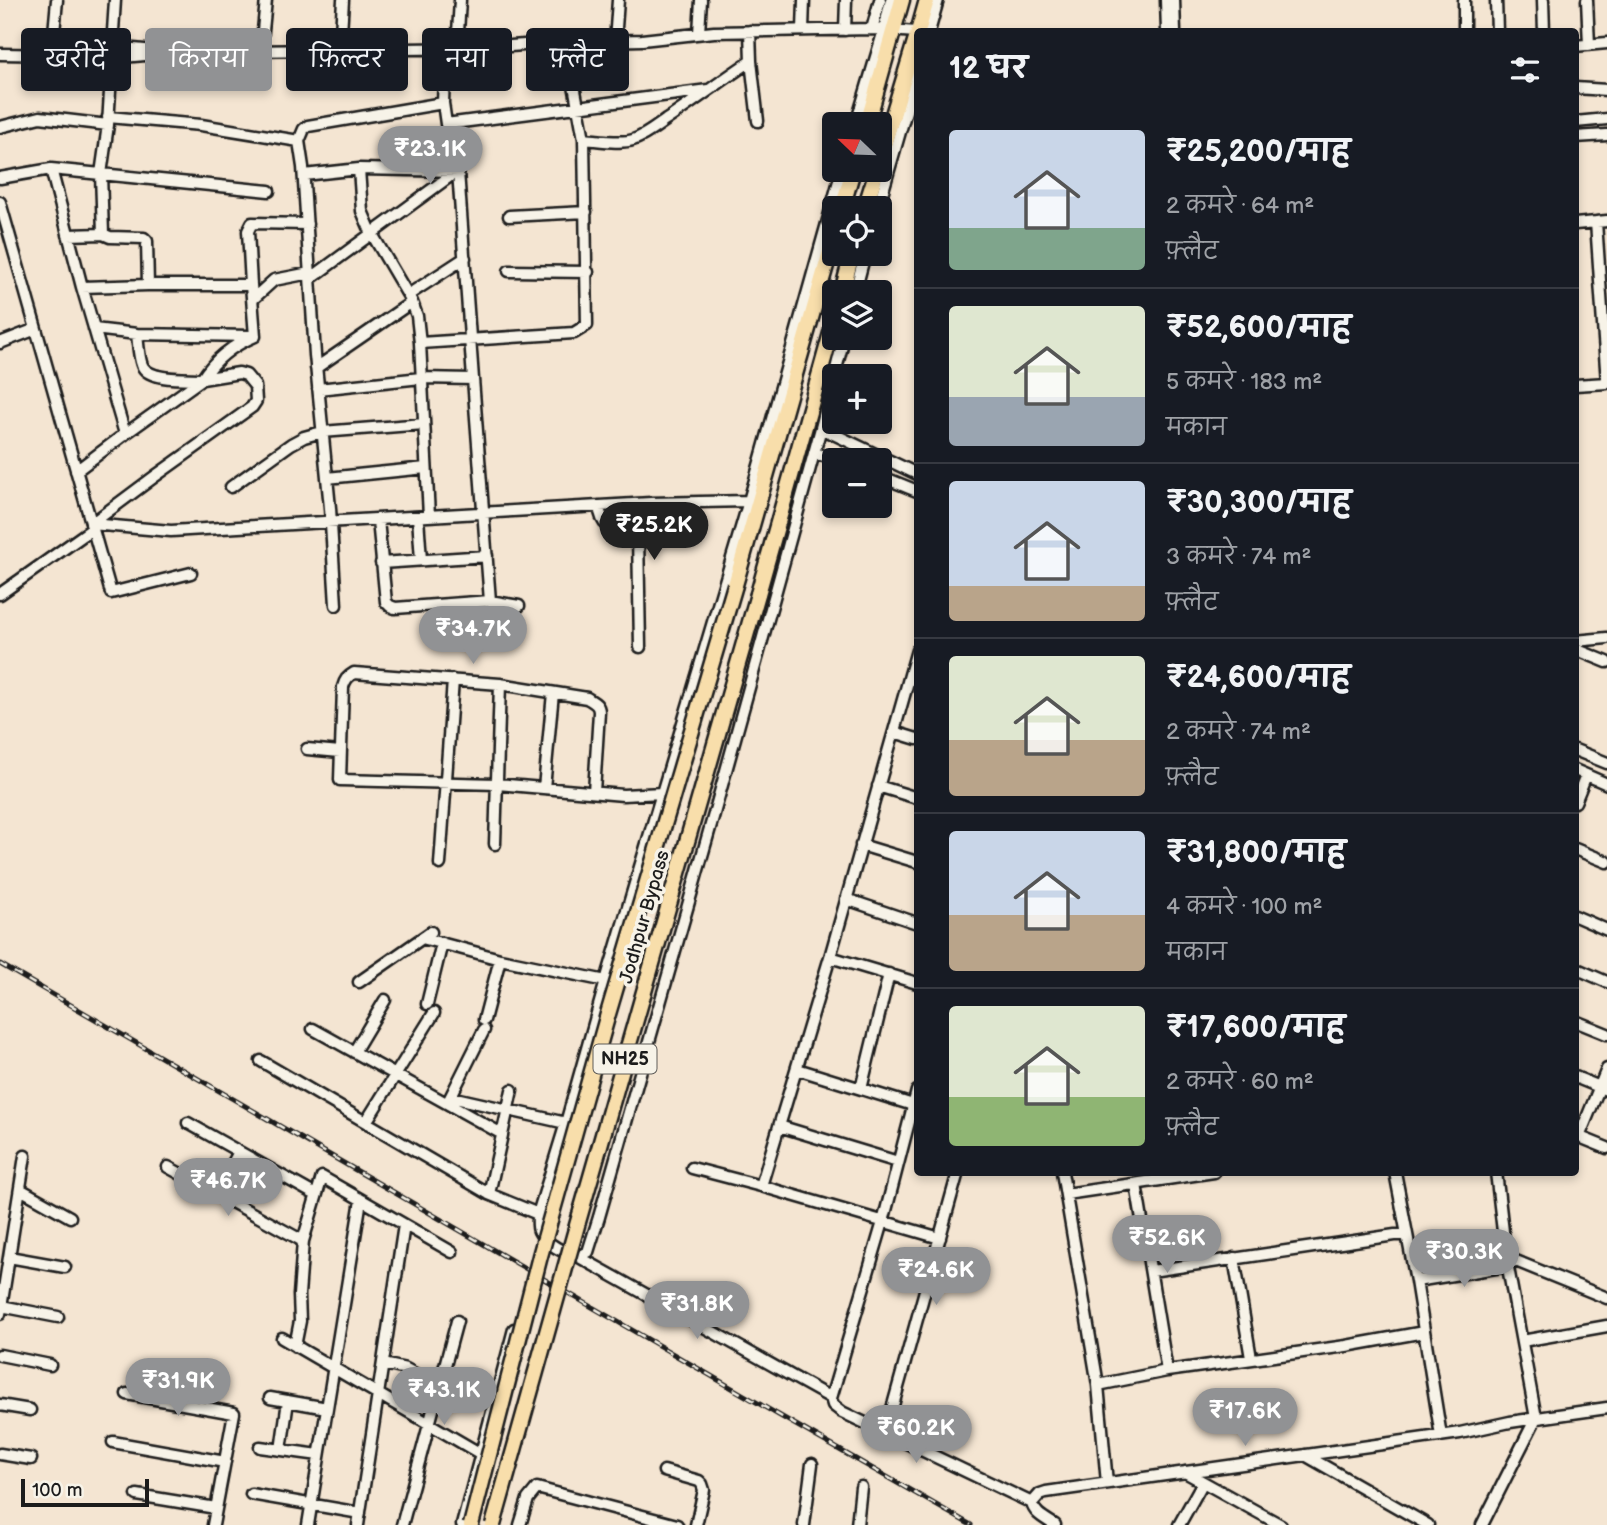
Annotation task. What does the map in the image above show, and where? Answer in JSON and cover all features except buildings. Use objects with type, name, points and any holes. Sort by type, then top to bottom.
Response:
[{"type":"highway","points":[[870,112],[889,30],[902,0]]},
{"type":"highway","points":[[919,28],[927,0]]},
{"type":"highway","points":[[892,117],[914,43]]},
{"type":"highway","points":[[471,1525],[552,1215],[826,266]]},
{"type":"highway","name":"Jodhpur Bypass","points":[[493,1525],[826,350]]},
{"type":"street","points":[[57,0],[57,28]]},
{"type":"street","points":[[114,28],[116,0]]},
{"type":"street","points":[[263,28],[266,0]]},
{"type":"street","points":[[343,0],[343,28]]},
{"type":"street","points":[[346,28],[349,0]]},
{"type":"street","points":[[458,28],[460,0]]},
{"type":"street","points":[[616,28],[618,0]]},
{"type":"street","points":[[699,33],[701,0]]},
{"type":"street","points":[[803,30],[804,0]]},
{"type":"street","points":[[845,30],[846,0]]},
{"type":"street","points":[[872,29],[880,0]]},
{"type":"street","points":[[860,112],[889,30],[891,0]]},
{"type":"street","points":[[930,28],[938,0]]},
{"type":"street","points":[[1166,0],[1167,28]]},
{"type":"street","points":[[1174,0],[1175,28]]},
{"type":"street","points":[[1464,0],[1464,28]]},
{"type":"street","points":[[1496,0],[1497,28]]},
{"type":"street","points":[[1543,0],[1544,28]]},
{"type":"street","points":[[1587,0],[1589,45]]},
{"type":"street","points":[[629,41],[699,33],[750,31],[872,29],[914,33]]},
{"type":"street","points":[[750,31],[758,121]]},
{"type":"street","points":[[1579,46],[1607,43]]},
{"type":"street","points":[[0,54],[21,54]]},
{"type":"street","points":[[584,139],[626,142],[634,140],[696,101],[751,61]]},
{"type":"street","points":[[881,196],[914,83]]},
{"type":"street","points":[[1579,88],[1607,90]]},
{"type":"street","points":[[446,124],[708,90]]},
{"type":"street","points":[[103,234],[101,174],[110,91]]},
{"type":"street","points":[[443,91],[446,124],[458,171],[490,601]]},
{"type":"street","points":[[420,343],[573,333],[587,325],[584,139],[575,91]]},
{"type":"street","points":[[336,605],[316,368],[304,174],[299,141],[304,129],[309,126],[443,103]]},
{"type":"street","points":[[0,127],[40,117],[201,125],[299,141]]},
{"type":"street","points":[[1579,122],[1607,119]]},
{"type":"street","points":[[1579,137],[1607,135]]},
{"type":"street","points":[[304,174],[359,169],[458,171]]},
{"type":"street","points":[[359,169],[362,211],[372,234],[410,298],[416,316],[420,343],[429,516]]},
{"type":"street","points":[[51,170],[125,434]]},
{"type":"street","points":[[0,178],[51,170],[269,191]]},
{"type":"street","points":[[253,299],[274,281],[310,276],[458,171]]},
{"type":"street","points":[[831,1398],[550,1243],[540,1234],[538,1214],[749,501],[839,182]]},
{"type":"street","points":[[0,202],[111,593],[191,573]]},
{"type":"street","points":[[509,216],[586,212]]},
{"type":"street","points":[[1579,224],[1601,222],[1607,380],[1579,384]]},
{"type":"street","points":[[255,336],[248,231],[250,226],[252,223],[307,224]]},
{"type":"street","points":[[68,235],[103,234],[110,237],[144,238],[147,241],[148,285]]},
{"type":"street","points":[[316,368],[465,258]]},
{"type":"street","points":[[509,271],[587,272]]},
{"type":"street","points":[[82,287],[251,285]]},
{"type":"street","points":[[0,344],[36,329]]},
{"type":"street","points":[[94,329],[137,334],[255,336]]},
{"type":"street","points":[[0,594],[154,477],[253,407],[256,401],[255,386],[246,375],[239,373],[202,379],[157,377],[150,374],[142,367],[137,334]]},
{"type":"street","points":[[76,471],[202,379],[232,348],[255,336]]},
{"type":"street","points":[[579,1257],[588,1252],[599,1217],[714,814],[841,350]]},
{"type":"street","points":[[318,389],[421,379],[473,379]]},
{"type":"street","points":[[231,487],[304,437],[322,432],[424,424]]},
{"type":"street","points":[[821,428],[914,473]]},
{"type":"street","points":[[814,453],[822,455]]},
{"type":"street","points":[[327,478],[426,468]]},
{"type":"street","points":[[892,481],[914,490]]},
{"type":"street","points":[[92,526],[171,531],[651,503],[749,501]]},
{"type":"street","points":[[599,506],[603,523],[607,526],[633,530],[638,534],[640,647]]},
{"type":"street","points":[[418,517],[421,560]]},
{"type":"street","points":[[378,520],[386,602],[390,606],[395,608],[490,601],[519,606]]},
{"type":"street","points":[[381,563],[487,556]]},
{"type":"street","points":[[1579,640],[1607,638]]},
{"type":"street","points":[[1579,651],[1607,663]]},
{"type":"street","points":[[593,793],[599,708],[587,698],[500,684],[354,673],[348,676],[343,687],[340,780],[497,784],[593,793],[623,795],[662,793]]},
{"type":"street","points":[[761,1186],[894,732],[914,675]]},
{"type":"street","points":[[440,864],[453,680]]},
{"type":"street","points":[[495,844],[500,684]]},
{"type":"street","points":[[544,788],[553,693]]},
{"type":"street","points":[[894,732],[914,738]]},
{"type":"street","points":[[307,749],[340,752]]},
{"type":"street","points":[[1579,752],[1607,763]]},
{"type":"street","points":[[1579,772],[1607,784]]},
{"type":"street","points":[[1579,792],[1586,775]]},
{"type":"street","points":[[878,786],[914,797]]},
{"type":"street","points":[[861,845],[914,861]]},
{"type":"street","points":[[1579,851],[1607,862]]},
{"type":"street","points":[[846,900],[914,922]]},
{"type":"street","points":[[1579,918],[1607,930]]},
{"type":"street","points":[[359,982],[427,935],[442,943],[500,959],[606,981]]},
{"type":"street","points":[[427,1004],[442,943]]},
{"type":"street","points":[[830,957],[914,982]]},
{"type":"street","points":[[449,1100],[484,1025],[500,959]]},
{"type":"street","points":[[1579,970],[1607,982]]},
{"type":"street","points":[[861,1088],[889,974]]},
{"type":"street","points":[[354,1052],[385,1000]]},
{"type":"street","points":[[366,1122],[434,1013]]},
{"type":"street","points":[[1579,1023],[1607,1034]]},
{"type":"street","points":[[313,1029],[396,1075],[449,1100],[502,1134]]},
{"type":"street","points":[[261,1061],[489,1194],[538,1214]]},
{"type":"street","points":[[797,1069],[914,1105],[831,1398],[833,1405],[885,1434],[1032,1503]]},
{"type":"street","points":[[1579,1132],[1603,1089],[1607,1069]]},
{"type":"street","points":[[1579,1079],[1603,1089]]},
{"type":"street","points":[[489,1194],[512,1090]]},
{"type":"street","points":[[449,1100],[566,1124]]},
{"type":"street","points":[[188,1123],[316,1195]]},
{"type":"street","points":[[779,1126],[898,1162]]},
{"type":"street","points":[[1579,1137],[1607,1148]]},
{"type":"street","points":[[216,1194],[239,1152]]},
{"type":"street","points":[[25,1156],[1,1310],[58,1317]]},
{"type":"street","points":[[168,1167],[303,1241]]},
{"type":"street","points":[[692,1168],[940,1238]]},
{"type":"street","points":[[885,1434],[957,1176]]},
{"type":"street","points":[[1063,1176],[1098,1385],[1107,1483]]},
{"type":"street","points":[[1066,1194],[1188,1176]]},
{"type":"street","points":[[1396,1176],[1441,1436]]},
{"type":"street","points":[[1482,1525],[1536,1418],[1507,1262],[1496,1176]]},
{"type":"street","points":[[295,1346],[300,1321],[303,1241],[321,1177],[452,1252]]},
{"type":"street","points":[[1136,1184],[1167,1371]]},
{"type":"street","points":[[20,1189],[69,1217]]},
{"type":"street","points":[[307,1525],[360,1200]]},
{"type":"street","points":[[358,1525],[404,1225]]},
{"type":"street","points":[[462,1525],[540,1234]]},
{"type":"street","points":[[1151,1270],[1406,1235]]},
{"type":"street","points":[[9,1257],[65,1267]]},
{"type":"street","points":[[1234,1258],[1251,1359]]},
{"type":"street","points":[[1416,1281],[1507,1262],[1607,1298]]},
{"type":"street","points":[[402,1525],[457,1321]]},
{"type":"street","points":[[1522,1341],[1607,1326]]},
{"type":"street","points":[[1098,1385],[1167,1371],[1346,1346],[1424,1332]]},
{"type":"street","points":[[282,1338],[481,1454]]},
{"type":"street","points":[[0,1355],[50,1365]]},
{"type":"street","points":[[383,1364],[407,1369],[439,1387]]},
{"type":"street","points":[[127,1394],[234,1413],[213,1525]]},
{"type":"street","points":[[270,1398],[327,1408]]},
{"type":"street","points":[[281,1450],[288,1401]]},
{"type":"street","points":[[0,1405],[30,1410]]},
{"type":"street","points":[[1032,1503],[1040,1494],[1046,1492],[1441,1436],[1607,1408]]},
{"type":"street","points":[[113,1442],[225,1462]]},
{"type":"street","points":[[260,1447],[319,1454]]},
{"type":"street","points":[[0,1454],[31,1459]]},
{"type":"street","points":[[1304,1455],[1428,1525]]},
{"type":"street","points":[[804,1525],[812,1464]]},
{"type":"street","points":[[664,1471],[702,1484],[704,1490],[696,1525]]},
{"type":"street","points":[[1184,1472],[1281,1525]]},
{"type":"street","points":[[1178,1525],[1203,1482]]},
{"type":"street","points":[[857,1525],[861,1487]]},
{"type":"street","points":[[520,1525],[528,1499],[537,1488],[677,1525]]},
{"type":"street","points":[[251,1494],[360,1513]]},
{"type":"street","points":[[137,1495],[216,1508]]},
{"type":"street","points":[[1032,1503],[1036,1513],[1055,1525]]},
{"type":"railway","points":[[0,964],[971,1525]]}]
